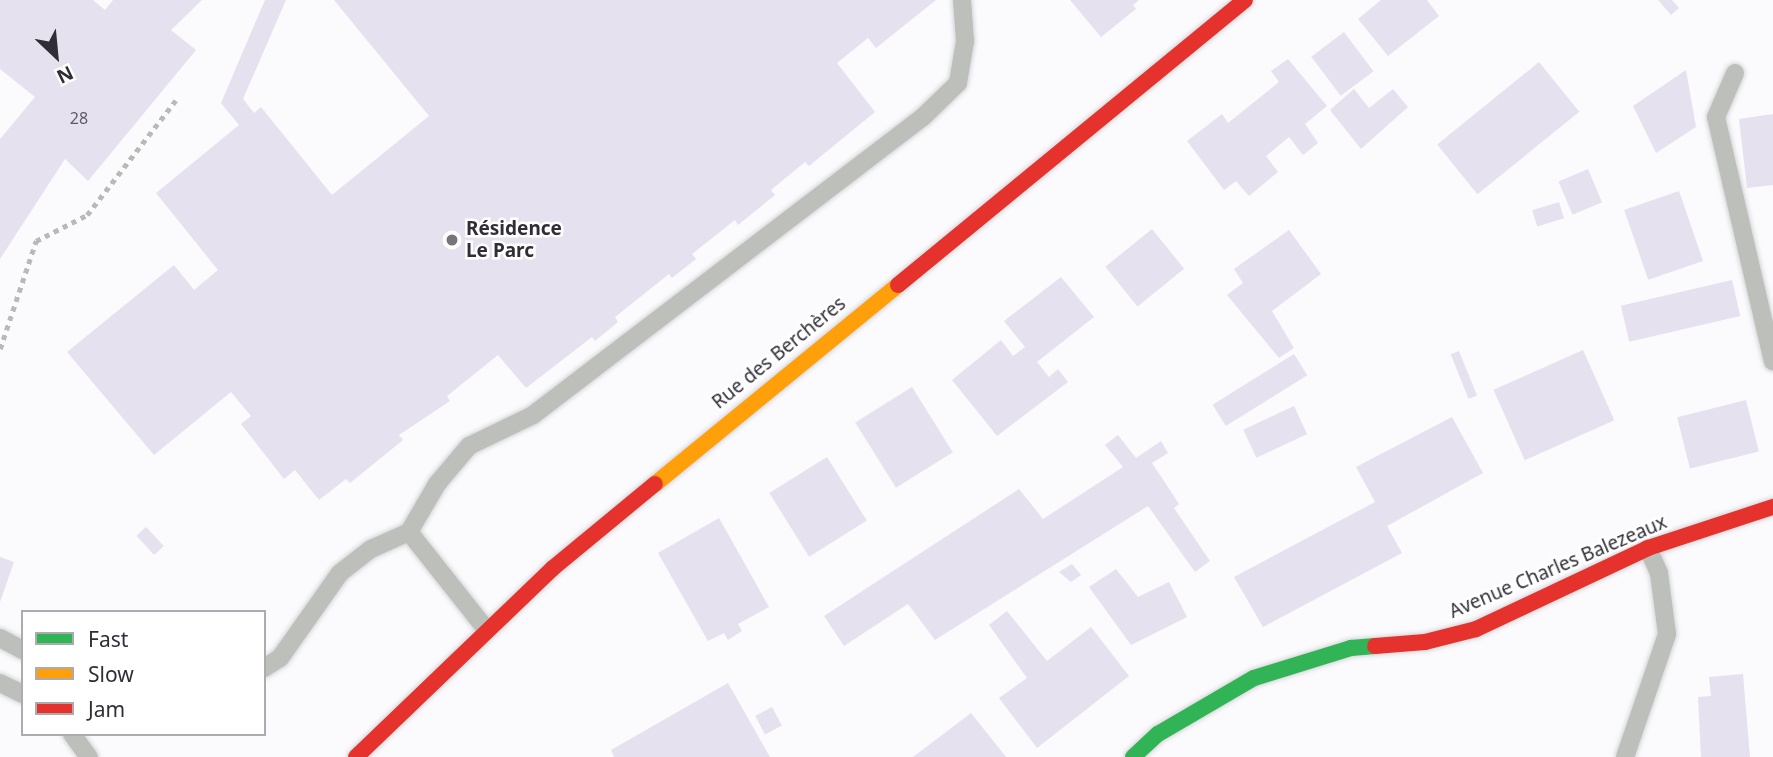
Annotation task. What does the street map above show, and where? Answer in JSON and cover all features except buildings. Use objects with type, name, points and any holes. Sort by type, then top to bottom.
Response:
[{"type":"street","name":"Rue des Berchères","points":[[356,757],[486,629],[720,428],[1245,0]]},
{"type":"street","name":"Avenue Charles Balezeaux","points":[[1133,757],[1158,734],[1254,678],[1351,648],[1425,642],[1476,629],[1648,548],[1773,507]]},
{"type":"lane","points":[[266,667],[280,658],[340,573],[371,550],[409,532],[437,484],[469,446],[533,415],[923,117],[958,83],[965,41],[962,0]]},
{"type":"lane","points":[[1735,73],[1716,117],[1773,361]]},
{"type":"lane","points":[[409,532],[486,629]]},
{"type":"lane","points":[[1625,757],[1667,634],[1659,573],[1648,548]]},
{"type":"lane","points":[[0,638],[21,649]]},
{"type":"lane","points":[[0,683],[21,694]]},
{"type":"lane","points":[[73,736],[89,757]]},
{"type":"path","points":[[0,349],[36,241],[87,215],[176,100]]},
{"type":"traffic: fast","points":[[1133,757],[1158,734],[1254,678],[1351,648],[1375,646]]},
{"type":"traffic: slow","points":[[655,484],[898,285]]},
{"type":"traffic: jam","points":[[898,285],[1245,0]]},
{"type":"traffic: jam","points":[[356,757],[553,568],[655,484]]},
{"type":"traffic: jam","points":[[1375,646],[1425,642],[1476,629],[1648,548],[1773,507]]},
{"type":"place","name":"Résidence Le Parc","points":[[452,240]]}]
